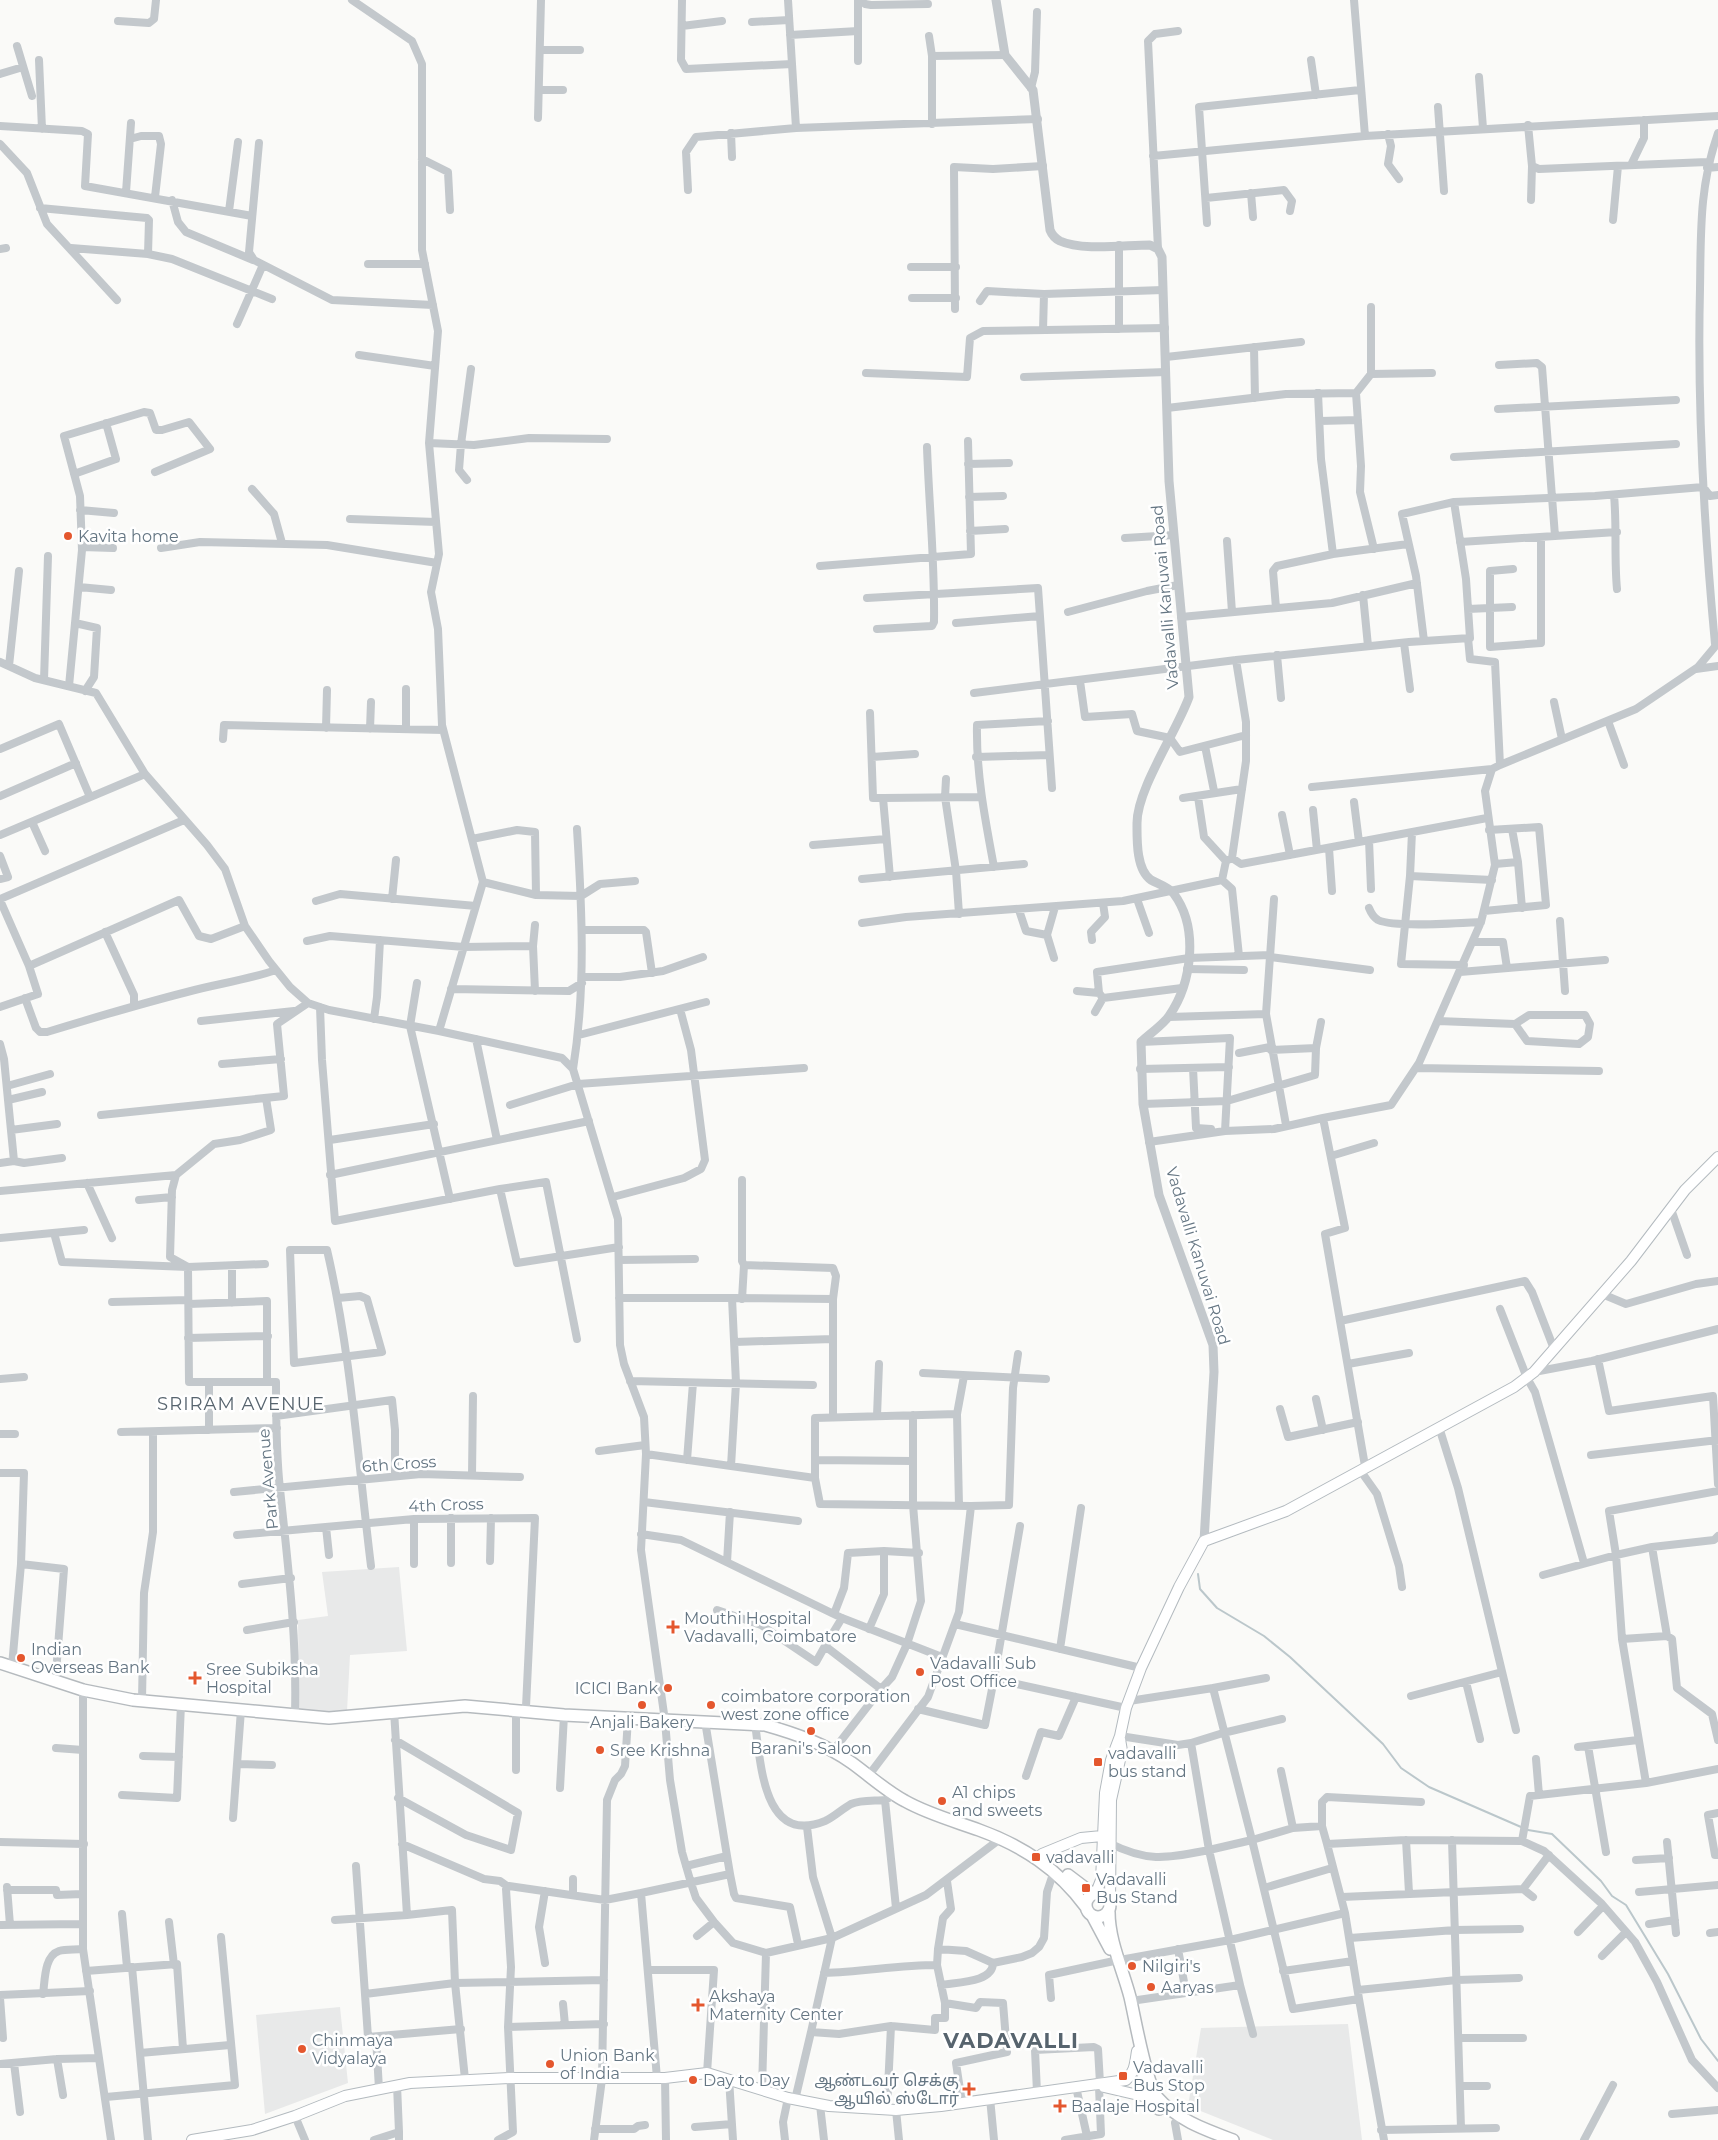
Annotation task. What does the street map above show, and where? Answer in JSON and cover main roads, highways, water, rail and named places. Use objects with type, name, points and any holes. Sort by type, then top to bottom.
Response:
[{"type":"main road","points":[[1217,2140],[1176,2123],[1150,2094],[1142,2080],[1113,1941],[1109,1907],[1105,1840],[1105,1793],[1111,1760],[1120,1736],[1127,1705],[1141,1668],[1179,1587],[1204,1540],[1286,1511],[1514,1387],[1530,1375],[1602,1294],[1685,1190],[1718,1157]]},
{"type":"main road","points":[[0,1662],[83,1690],[142,1700],[330,1718],[446,1706],[755,1724],[814,1740],[916,1802],[1000,1833],[1040,1856],[1095,1894],[1106,1896],[1109,1907]]},
{"type":"main road","points":[[521,1710],[564,1715],[628,1718],[762,1719],[813,1735],[836,1747],[870,1773],[890,1798],[1040,1856],[1067,1883],[1093,1916],[1117,1960],[1131,2001],[1145,2062],[1150,2094]]},
{"type":"main road","points":[[1040,1856],[1081,1838],[1105,1840]]},
{"type":"main road","points":[[1086,1907],[1088,1899],[1095,1894],[1101,1880],[1105,1840]]},
{"type":"main road","points":[[1093,1916],[1100,1918],[1109,1907]]},
{"type":"main road","points":[[1126,2080],[1131,2075],[1135,2065],[1137,2051]]},
{"type":"main road","points":[[1112,2088],[1135,2087],[1142,2080],[1145,2062]]},
{"type":"main road","points":[[192,2140],[252,2130],[295,2116],[345,2096],[397,2085],[465,2079],[661,2078],[707,2073],[792,2099],[820,2105],[892,2109],[962,2103],[1126,2080],[1142,2080]]},
{"type":"main road","points":[[1099,2085],[1150,2094],[1185,2120],[1233,2140]]},
{"type":"waterway","points":[[1198,1574],[1200,1589],[1217,1608],[1264,1636],[1290,1657],[1383,1744],[1401,1768],[1429,1787],[1521,1827]]},
{"type":"waterway","points":[[1528,1830],[1552,1834],[1601,1881],[1612,1896],[1626,1905],[1668,1974],[1701,2039],[1718,2061]]},
{"type":"place","name":"Kavita home","points":[[68,536]]},
{"type":"place","name":"Mouthi Hospital Vadavalli, Coimbatore","points":[[673,1627]]},
{"type":"place","name":"Indian Overseas Bank","points":[[21,1658]]},
{"type":"place","name":"Vadavalli Sub Post Office","points":[[920,1672]]},
{"type":"place","name":"Sree Subiksha Hospital","points":[[195,1678]]},
{"type":"place","name":"ICICI Bank","points":[[668,1688]]},
{"type":"place","name":"Anjali Bakery","points":[[642,1705]]},
{"type":"place","name":"coimbatore corporation west zone office","points":[[711,1705]]},
{"type":"place","name":"Barani's Saloon","points":[[811,1731]]},
{"type":"place","name":"Sree Krishna","points":[[600,1750]]},
{"type":"place","name":"vadavalli bus stand","points":[[1098,1762]]},
{"type":"place","name":"A1 chips and sweets","points":[[942,1801]]},
{"type":"place","name":"vadavalli","points":[[1036,1857]]},
{"type":"place","name":"Vadavalli Bus Stand","points":[[1086,1888]]},
{"type":"place","name":"Nilgiri's","points":[[1132,1966]]},
{"type":"place","name":"Aaryas","points":[[1151,1987]]},
{"type":"place","name":"Akshaya Maternity Center","points":[[698,2005]]},
{"type":"place","name":"Chinmaya Vidyalaya","points":[[302,2049]]},
{"type":"place","name":"Union Bank of India","points":[[550,2064]]},
{"type":"place","name":"Vadavalli Bus Stop","points":[[1123,2076]]},
{"type":"place","name":"Day to Day","points":[[693,2080]]},
{"type":"place","name":"ஆண்டவர் செக்கு ஆயில் ஸ்டோர்","points":[[969,2089]]},
{"type":"place","name":"Baalaje Hospital","points":[[1060,2106]]},
{"type":"district","name":"SRIRAM AVENUE","points":[[241,1404]]},
{"type":"district","name":"VADAVALLI","points":[[1011,2040]]}]
